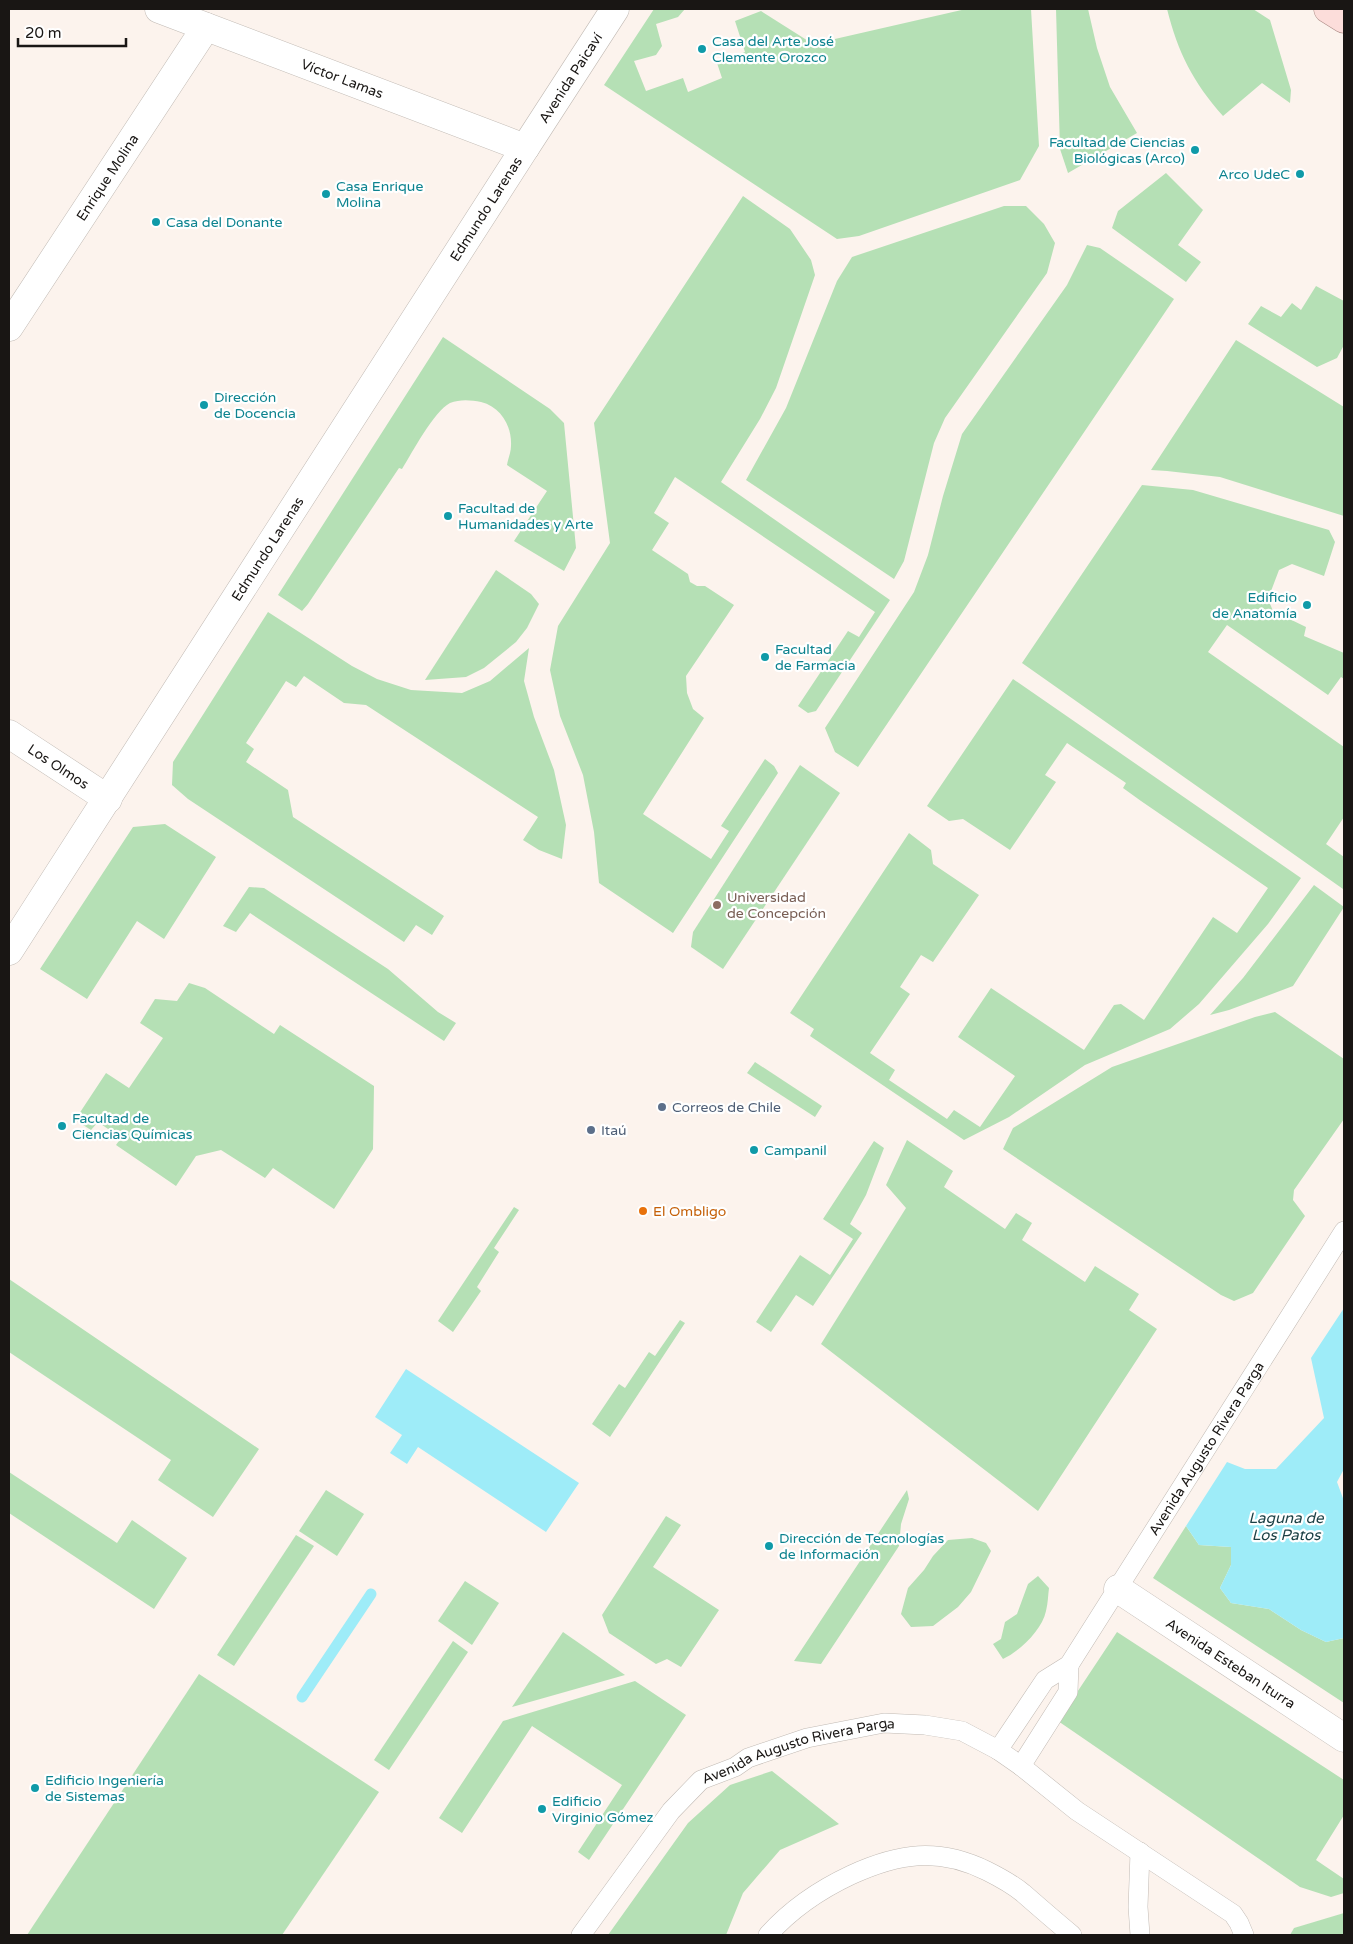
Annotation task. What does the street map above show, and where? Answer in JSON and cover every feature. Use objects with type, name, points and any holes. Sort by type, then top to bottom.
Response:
[{"type":"main road","points":[[1328,9],[1344,19]]},
{"type":"street","name":"Víctor Lamas","points":[[159,9],[525,148]]},
{"type":"street","name":"Avenida Paicaví","points":[[525,148],[615,9]]},
{"type":"street","name":"Enrique Molina","points":[[9,328],[206,27]]},
{"type":"street","name":"Edmundo Larenas","points":[[9,951],[525,148]]},
{"type":"street","name":"Los Olmos","points":[[9,734],[108,799]]},
{"type":"street","name":"Avenida Esteban Iturra","points":[[1118,1589],[1344,1738]]},
{"type":"lane","name":"Avenida Augusto Rivera Parga","points":[[998,1750],[1045,1680],[1069,1666],[1344,1231]]},
{"type":"lane","points":[[1021,1766],[1068,1692],[1069,1666]]},
{"type":"lane","name":"Avenida Augusto Rivera Parga","points":[[581,1935],[671,1811],[701,1780],[735,1766],[748,1758],[806,1738],[884,1723],[925,1725],[962,1731],[998,1750],[1077,1811],[1233,1914],[1240,1923],[1244,1935]]},
{"type":"lane","points":[[1140,1852],[1138,1907],[1140,1935]]},
{"type":"lane","points":[[768,1935],[797,1907],[836,1882],[887,1860],[935,1854],[962,1861],[994,1875],[1021,1891],[1072,1935]]},
{"type":"green space","points":[[654,9],[685,9],[678,17],[656,24],[662,46],[656,55],[634,61],[646,91],[683,78],[688,92],[722,78],[717,63],[745,52],[735,21],[761,11],[813,44],[966,9],[1031,9],[1039,146],[1020,180],[859,236],[837,239],[604,85]]},
{"type":"green space","points":[[1056,9],[1088,9],[1097,48],[1110,87],[1137,133],[1068,173],[1060,149]]},
{"type":"green space","points":[[1167,9],[1253,9],[1270,20],[1291,90],[1290,103],[1262,83],[1223,116],[1203,91],[1188,66],[1176,40]]},
{"type":"green space","points":[[1166,173],[1203,210],[1178,245],[1201,262],[1186,282],[1112,228],[1118,211]]},
{"type":"green space","points":[[743,196],[790,229],[811,260],[815,275],[776,388],[760,419],[721,482],[890,600],[816,711],[808,713],[798,706],[848,631],[859,637],[875,612],[675,477],[654,513],[669,523],[652,550],[688,574],[690,582],[697,586],[705,586],[734,605],[686,676],[687,693],[693,709],[704,718],[643,814],[711,859],[729,831],[721,826],[765,759],[774,766],[778,773],[673,933],[599,883],[594,832],[583,775],[560,716],[550,670],[558,626],[610,543],[594,423]]},
{"type":"green space","points":[[1004,206],[1026,206],[1044,224],[1055,243],[1047,273],[945,418],[934,443],[904,561],[894,579],[746,480],[786,408],[837,281],[852,257]]},
{"type":"green space","points":[[1087,245],[1100,248],[1174,299],[858,767],[835,752],[825,728],[914,592],[928,555],[943,496],[962,434],[1067,285]]},
{"type":"green space","points":[[1316,286],[1344,301],[1344,345],[1337,358],[1317,367],[1248,324],[1261,306],[1281,317],[1292,303],[1301,310]]},
{"type":"green space","points":[[443,337],[550,409],[564,423],[576,548],[564,571],[514,541],[547,491],[507,465],[511,448],[510,431],[500,413],[481,402],[466,400],[454,402],[444,407],[430,423],[402,469],[399,468],[302,611],[278,595]]},
{"type":"green space","points":[[1236,340],[1344,407],[1344,516],[1220,477],[1151,470]]},
{"type":"green space","points":[[1142,485],[1193,490],[1329,530],[1335,542],[1324,576],[1292,564],[1279,570],[1268,599],[1273,611],[1306,627],[1304,636],[1344,653],[1344,679],[1341,677],[1328,695],[1227,625],[1208,652],[1344,747],[1344,817],[1326,844],[1344,857],[1343,889],[1022,663]]},
{"type":"green space","points":[[496,570],[531,594],[539,604],[527,628],[516,642],[484,668],[466,677],[425,680]]},
{"type":"green space","points":[[268,612],[352,666],[377,679],[411,690],[462,693],[490,681],[529,648],[524,681],[534,717],[554,770],[566,825],[562,859],[539,850],[523,840],[538,817],[366,705],[344,703],[304,676],[296,687],[286,681],[246,743],[254,749],[246,762],[288,790],[293,817],[444,916],[432,935],[416,925],[404,942],[188,799],[172,785],[173,762]]},
{"type":"green space","points":[[1013,679],[1301,878],[1268,924],[1199,1004],[1170,1029],[1085,1065],[1009,1117],[964,1140],[810,1036],[814,1029],[790,1013],[909,833],[931,850],[933,864],[979,895],[933,962],[921,955],[900,987],[910,994],[870,1053],[895,1070],[889,1080],[947,1119],[954,1110],[980,1127],[1015,1076],[958,1037],[991,988],[1084,1050],[1114,1005],[1121,1004],[1144,1020],[1213,917],[1237,933],[1268,888],[1141,801],[1123,788],[1126,783],[1067,743],[1045,775],[1056,782],[1010,850],[963,819],[949,821],[927,806]]},
{"type":"green space","points":[[800,765],[840,793],[723,969],[691,947],[693,932]]},
{"type":"green space","points":[[165,824],[216,857],[164,939],[137,921],[87,999],[40,969],[133,827]]},
{"type":"green space","points":[[1314,885],[1344,907],[1293,986],[1229,1010],[1210,1015],[1243,978]]},
{"type":"green space","points":[[249,887],[264,888],[388,969],[438,1012],[456,1023],[444,1041],[250,913],[236,932],[223,926]]},
{"type":"green space","points":[[189,983],[205,988],[274,1034],[280,1025],[374,1086],[373,1149],[334,1209],[273,1168],[265,1178],[221,1150],[196,1156],[176,1186],[116,1145],[121,1138],[98,1122],[91,1130],[75,1120],[106,1073],[129,1088],[163,1038],[140,1023],[155,999],[177,1001]]},
{"type":"green space","points":[[1275,1012],[1344,1059],[1344,1119],[1294,1190],[1293,1200],[1305,1216],[1253,1293],[1234,1301],[1221,1295],[1003,1149],[1013,1128],[1112,1067],[1255,1017]]},
{"type":"green space","points":[[755,1062],[822,1106],[815,1117],[747,1073]]},
{"type":"green space","points":[[907,1140],[953,1171],[944,1187],[1005,1229],[1016,1213],[1032,1223],[1022,1240],[1085,1282],[1095,1266],[1139,1294],[1129,1310],[1157,1329],[1038,1511],[821,1344],[906,1208],[886,1185]]},
{"type":"green space","points":[[874,1141],[884,1148],[866,1195],[850,1224],[862,1233],[813,1306],[796,1295],[771,1332],[756,1322],[800,1255],[830,1275],[853,1239],[823,1219]]},
{"type":"green space","points":[[514,1207],[519,1210],[494,1248],[499,1252],[477,1287],[481,1291],[453,1332],[438,1321]]},
{"type":"green space","points":[[9,1279],[259,1449],[213,1517],[158,1480],[171,1460],[9,1352]]},
{"type":"green space","points":[[680,1320],[685,1323],[610,1437],[592,1424],[619,1384],[625,1388],[649,1352],[655,1356]]},
{"type":"green space","points":[[9,1472],[117,1543],[132,1520],[187,1558],[154,1609],[9,1513]]},
{"type":"green space","points":[[326,1490],[364,1514],[337,1556],[299,1531]]},
{"type":"green space","points":[[907,1490],[909,1499],[901,1524],[899,1546],[821,1664],[794,1661]]},
{"type":"green space","points":[[666,1516],[681,1525],[653,1567],[719,1610],[681,1667],[667,1659],[656,1664],[609,1633],[602,1615]]},
{"type":"green space","points":[[1186,1526],[1199,1545],[1231,1547],[1231,1565],[1220,1588],[1231,1603],[1269,1609],[1301,1630],[1326,1642],[1344,1638],[1344,1703],[1153,1578]]},
{"type":"green space","points":[[296,1535],[314,1546],[234,1666],[217,1655]]},
{"type":"green space","points":[[972,1538],[986,1543],[991,1551],[971,1592],[958,1607],[933,1626],[911,1627],[901,1614],[908,1588],[948,1540]]},
{"type":"green space","points":[[1038,1576],[1049,1588],[1044,1618],[1029,1639],[1016,1651],[1003,1659],[993,1644],[1001,1639],[1005,1622],[1017,1614],[1028,1584]]},
{"type":"green space","points":[[465,1581],[499,1603],[472,1645],[438,1621]]},
{"type":"green space","points":[[563,1632],[625,1675],[512,1707]]},
{"type":"green space","points":[[1117,1632],[1344,1780],[1344,1815],[1316,1860],[1344,1879],[1344,1893],[1331,1897],[1300,1887],[1058,1721]]},
{"type":"green space","points":[[453,1641],[468,1652],[389,1770],[374,1760]]},
{"type":"green space","points":[[199,1674],[379,1792],[282,1935],[27,1935]]},
{"type":"green space","points":[[635,1681],[686,1715],[589,1860],[578,1852],[622,1785],[532,1726],[462,1833],[439,1818],[503,1721]]},
{"type":"green space","points":[[772,1771],[839,1824],[780,1850],[743,1893],[726,1935],[608,1935],[688,1823],[730,1785]]},
{"type":"green space","points":[[1344,1913],[1344,1935],[1290,1935],[1294,1928]]},
{"type":"water","name":"Laguna de Los Patos","points":[[1344,1308],[1344,1469],[1337,1482],[1344,1501],[1344,1638],[1326,1642],[1301,1630],[1269,1609],[1231,1603],[1220,1588],[1231,1565],[1231,1547],[1199,1545],[1186,1526],[1227,1462],[1245,1469],[1276,1469],[1324,1418],[1311,1358]]},
{"type":"water","points":[[406,1369],[579,1483],[546,1532],[418,1447],[407,1464],[390,1453],[402,1435],[375,1417]]},
{"type":"waterway","points":[[302,1697],[371,1594]]},
{"type":"place","name":"Casa del Arte José Clemente Orozco","points":[[702,49]]},
{"type":"place","name":"Facultad de Ciencias Biológicas (Arco)","points":[[1195,150]]},
{"type":"place","name":"Arco UdeC","points":[[1300,174]]},
{"type":"place","name":"Casa Enrique Molina","points":[[326,194]]},
{"type":"place","name":"Casa del Donante","points":[[156,222]]},
{"type":"place","name":"Dirección de Docencia","points":[[204,405]]},
{"type":"place","name":"Facultad de Humanidades y Arte","points":[[448,516]]},
{"type":"place","name":"Edificio de Anatomía","points":[[1307,605]]},
{"type":"place","name":"Facultad de Farmacia","points":[[765,657]]},
{"type":"place","name":"Universidad de Concepción","points":[[717,905]]},
{"type":"place","name":"Correos de Chile","points":[[662,1107]]},
{"type":"place","name":"Facultad de Ciencias Químicas","points":[[62,1126]]},
{"type":"place","name":"Itaú","points":[[591,1130]]},
{"type":"place","name":"Campanil","points":[[754,1150]]},
{"type":"place","name":"El Ombligo","points":[[643,1211]]},
{"type":"place","name":"Dirección de Tecnologías de Información","points":[[769,1546]]},
{"type":"place","name":"Edificio Ingeniería de Sistemas","points":[[35,1788]]},
{"type":"place","name":"Edificio Virginio Gómez","points":[[542,1809]]}]
